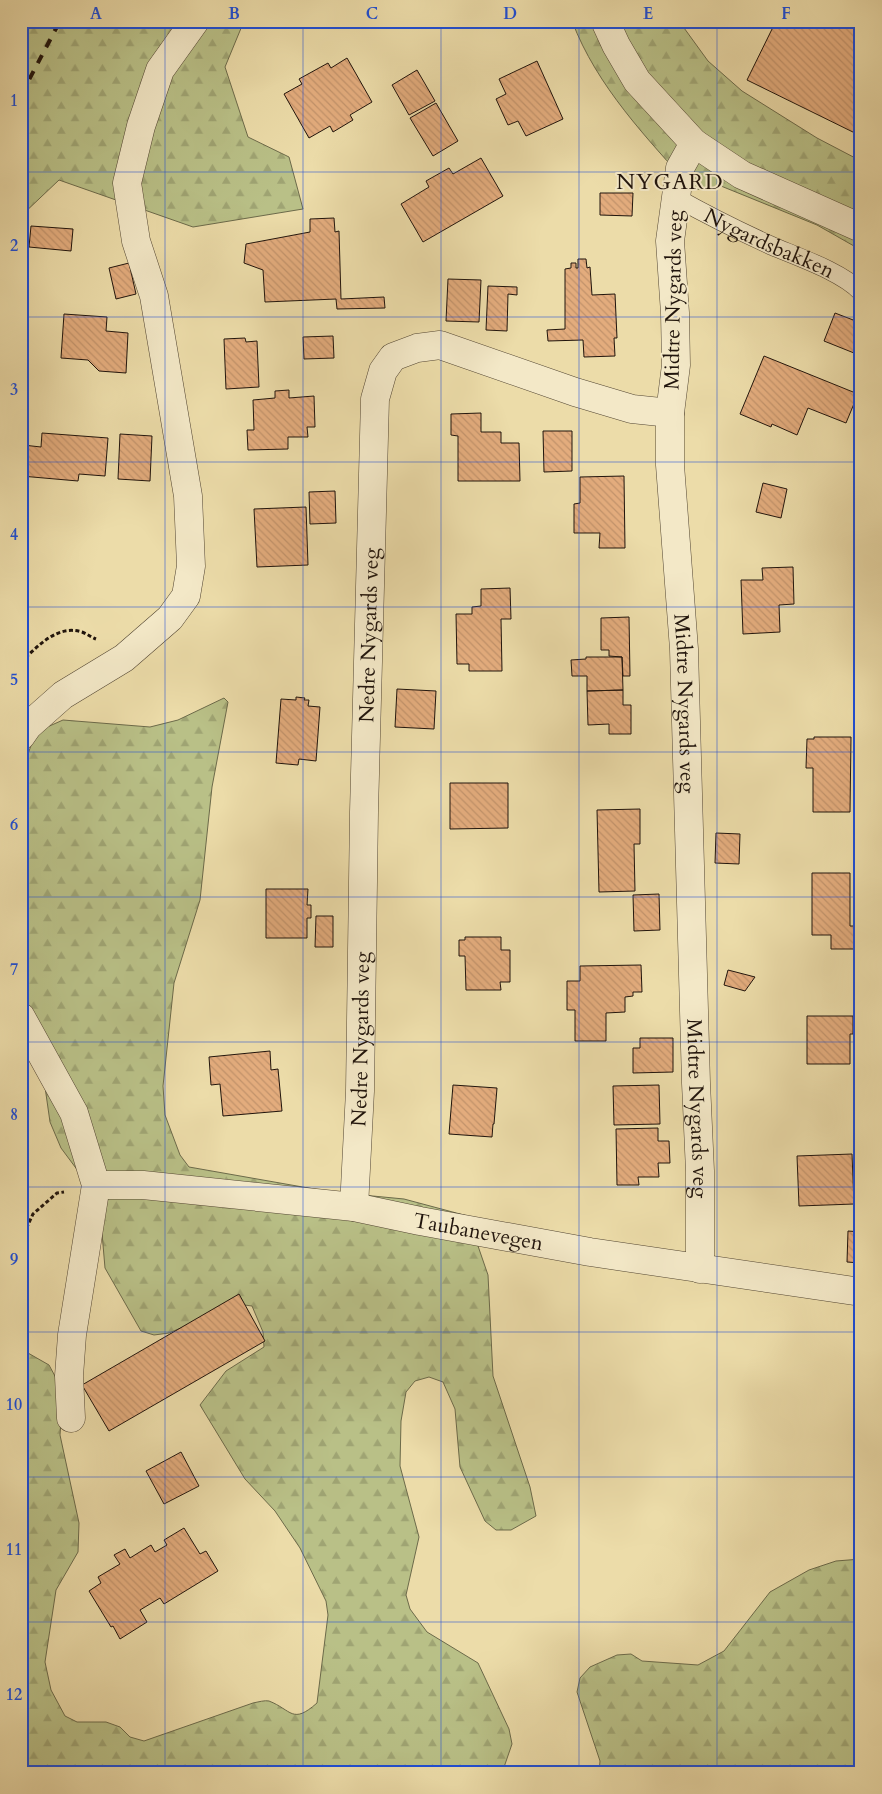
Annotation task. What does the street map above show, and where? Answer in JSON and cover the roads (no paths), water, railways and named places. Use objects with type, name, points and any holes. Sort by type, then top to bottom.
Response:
[{"type":"street","points":[[21,736],[28,726],[63,695],[124,658],[170,618],[186,596],[191,566],[188,496],[154,296],[136,241],[128,182],[140,126],[160,70],[195,21]]},
{"type":"street","points":[[605,21],[616,45],[637,81],[694,143],[742,175],[861,228]]},
{"type":"street","name":"Midtre Nygards veg","points":[[694,143],[680,168],[670,241],[676,365],[670,413],[670,465],[684,649],[700,1171],[700,1269]]},
{"type":"street","name":"Nedre Nygards veg","points":[[354,1207],[360,1081],[375,399],[383,371],[393,357],[417,348],[440,345],[575,392],[632,409],[670,413]]},
{"type":"street","points":[[21,1017],[74,1113],[96,1185],[72,1335],[69,1376],[71,1418]]},
{"type":"street","name":"Taubanevegen","points":[[96,1185],[142,1184],[354,1207],[590,1252],[861,1292]]},
{"type":"lane","name":"Nygardsbakken","points":[[675,197],[724,224],[828,271],[847,281],[861,292]]},
{"type":"railway","points":[[21,95],[60,21]]},
{"type":"district","name":"NYGARD","points":[[670,181]]}]
